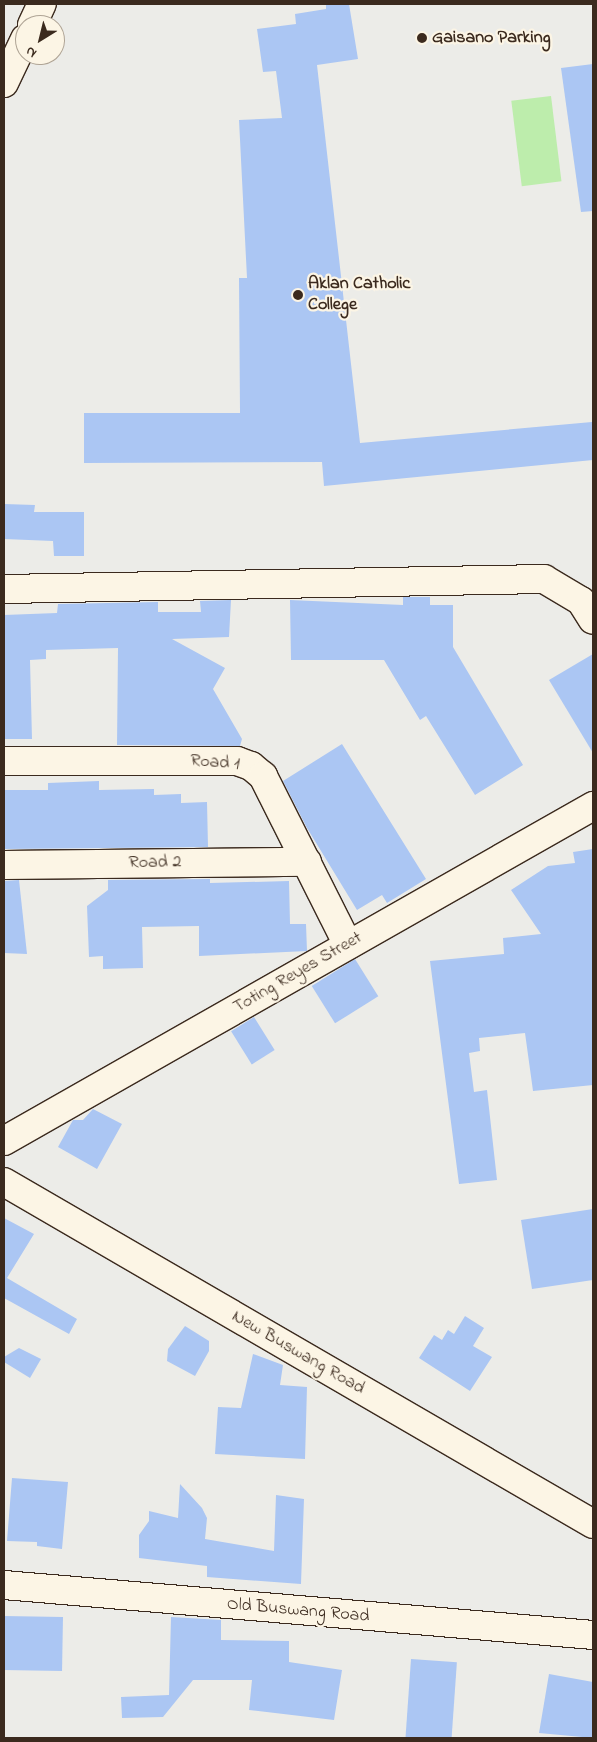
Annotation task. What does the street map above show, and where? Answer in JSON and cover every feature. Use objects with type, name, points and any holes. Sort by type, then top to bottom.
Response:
[{"type":"street","points":[[4,83],[15,60]]},
{"type":"street","points":[[4,589],[544,580],[563,587],[581,601],[593,620]]},
{"type":"street","name":"Road 1","points":[[4,761],[237,761],[263,776],[348,945]]},
{"type":"street","name":"Toting Reyes Street","points":[[4,1141],[593,806]]},
{"type":"street","name":"Road 2","points":[[4,865],[307,862]]},
{"type":"street","name":"New Buswang Road","points":[[4,1182],[593,1524]]},
{"type":"street","name":"Old Buswang Road","points":[[4,1586],[593,1635]]},
{"type":"green space","points":[[551,96],[561,181],[522,186],[511,101]]},
{"type":"building","points":[[326,4],[349,4],[358,59],[317,65],[360,443],[592,422],[593,460],[324,486],[322,462],[84,463],[84,413],[240,413],[239,278],[247,278],[239,120],[282,118],[276,71],[263,72],[257,29],[296,24],[295,14],[326,9]]},
{"type":"building","points":[[593,64],[593,211],[581,212],[561,68]]},
{"type":"building","points":[[4,504],[35,505],[34,512],[84,512],[84,556],[54,556],[53,541],[4,539]]},
{"type":"building","points":[[403,597],[430,597],[430,605],[453,605],[453,647],[523,765],[475,795],[426,716],[420,720],[384,660],[291,660],[290,600],[403,605]]},
{"type":"building","points":[[231,600],[229,637],[172,639],[225,668],[213,689],[242,739],[240,746],[117,745],[118,648],[46,650],[46,659],[30,660],[32,739],[4,739],[4,615],[57,613],[58,604],[158,602],[158,612],[201,612],[200,601]]},
{"type":"building","points":[[593,654],[593,753],[549,680]]},
{"type":"building","points":[[342,744],[426,879],[387,903],[382,895],[357,910],[307,828],[283,781]]},
{"type":"building","points":[[99,781],[99,790],[154,789],[154,795],[181,794],[181,803],[207,802],[208,847],[4,849],[4,790],[48,790],[48,783]]},
{"type":"building","points":[[593,849],[593,1085],[533,1091],[525,1033],[479,1038],[480,1051],[469,1053],[474,1092],[487,1090],[497,1180],[459,1184],[430,961],[504,954],[503,938],[541,934],[511,890],[548,866],[575,863],[573,852]]},
{"type":"building","points":[[210,879],[210,883],[289,881],[290,924],[306,924],[307,951],[199,956],[199,926],[142,927],[143,968],[103,969],[103,956],[89,957],[87,906],[108,890],[108,880]]},
{"type":"building","points":[[19,880],[27,954],[4,953],[4,881]]},
{"type":"building","points":[[355,959],[378,996],[335,1023],[312,986]]},
{"type":"building","points":[[254,1017],[275,1050],[252,1064],[231,1031]]},
{"type":"building","points":[[93,1109],[122,1124],[97,1169],[58,1147],[73,1120],[83,1120]]},
{"type":"building","points":[[593,1209],[593,1280],[532,1289],[521,1220]]},
{"type":"building","points":[[4,1218],[34,1234],[7,1278],[77,1319],[69,1334],[4,1298]]},
{"type":"building","points":[[465,1316],[484,1328],[473,1346],[492,1357],[470,1391],[419,1358],[434,1335],[442,1340],[448,1330],[454,1334]]},
{"type":"building","points":[[185,1326],[209,1341],[209,1351],[195,1376],[167,1361],[168,1349]]},
{"type":"building","points":[[19,1348],[41,1359],[30,1378],[4,1362],[4,1357]]},
{"type":"building","points":[[253,1354],[283,1365],[280,1385],[307,1387],[305,1459],[215,1454],[218,1407],[241,1408]]},
{"type":"building","points":[[12,1478],[68,1482],[62,1549],[37,1546],[37,1542],[7,1541]]},
{"type":"building","points":[[180,1484],[202,1508],[207,1518],[205,1539],[274,1551],[276,1495],[304,1499],[301,1584],[207,1577],[207,1566],[139,1558],[139,1535],[149,1521],[149,1511],[178,1518]]},
{"type":"building","points":[[4,1616],[63,1617],[62,1671],[4,1670]]},
{"type":"building","points":[[171,1617],[221,1620],[221,1640],[289,1641],[289,1662],[342,1670],[334,1720],[249,1710],[252,1680],[193,1680],[163,1717],[122,1718],[121,1697],[169,1695]]},
{"type":"building","points":[[411,1659],[457,1662],[452,1738],[405,1738]]},
{"type":"building","points":[[549,1674],[593,1682],[593,1738],[539,1733]]},
{"type":"place","name":"Gaisano Parking","points":[[422,38]]},
{"type":"place","name":"Aklan Catholic College","points":[[298,295]]}]
